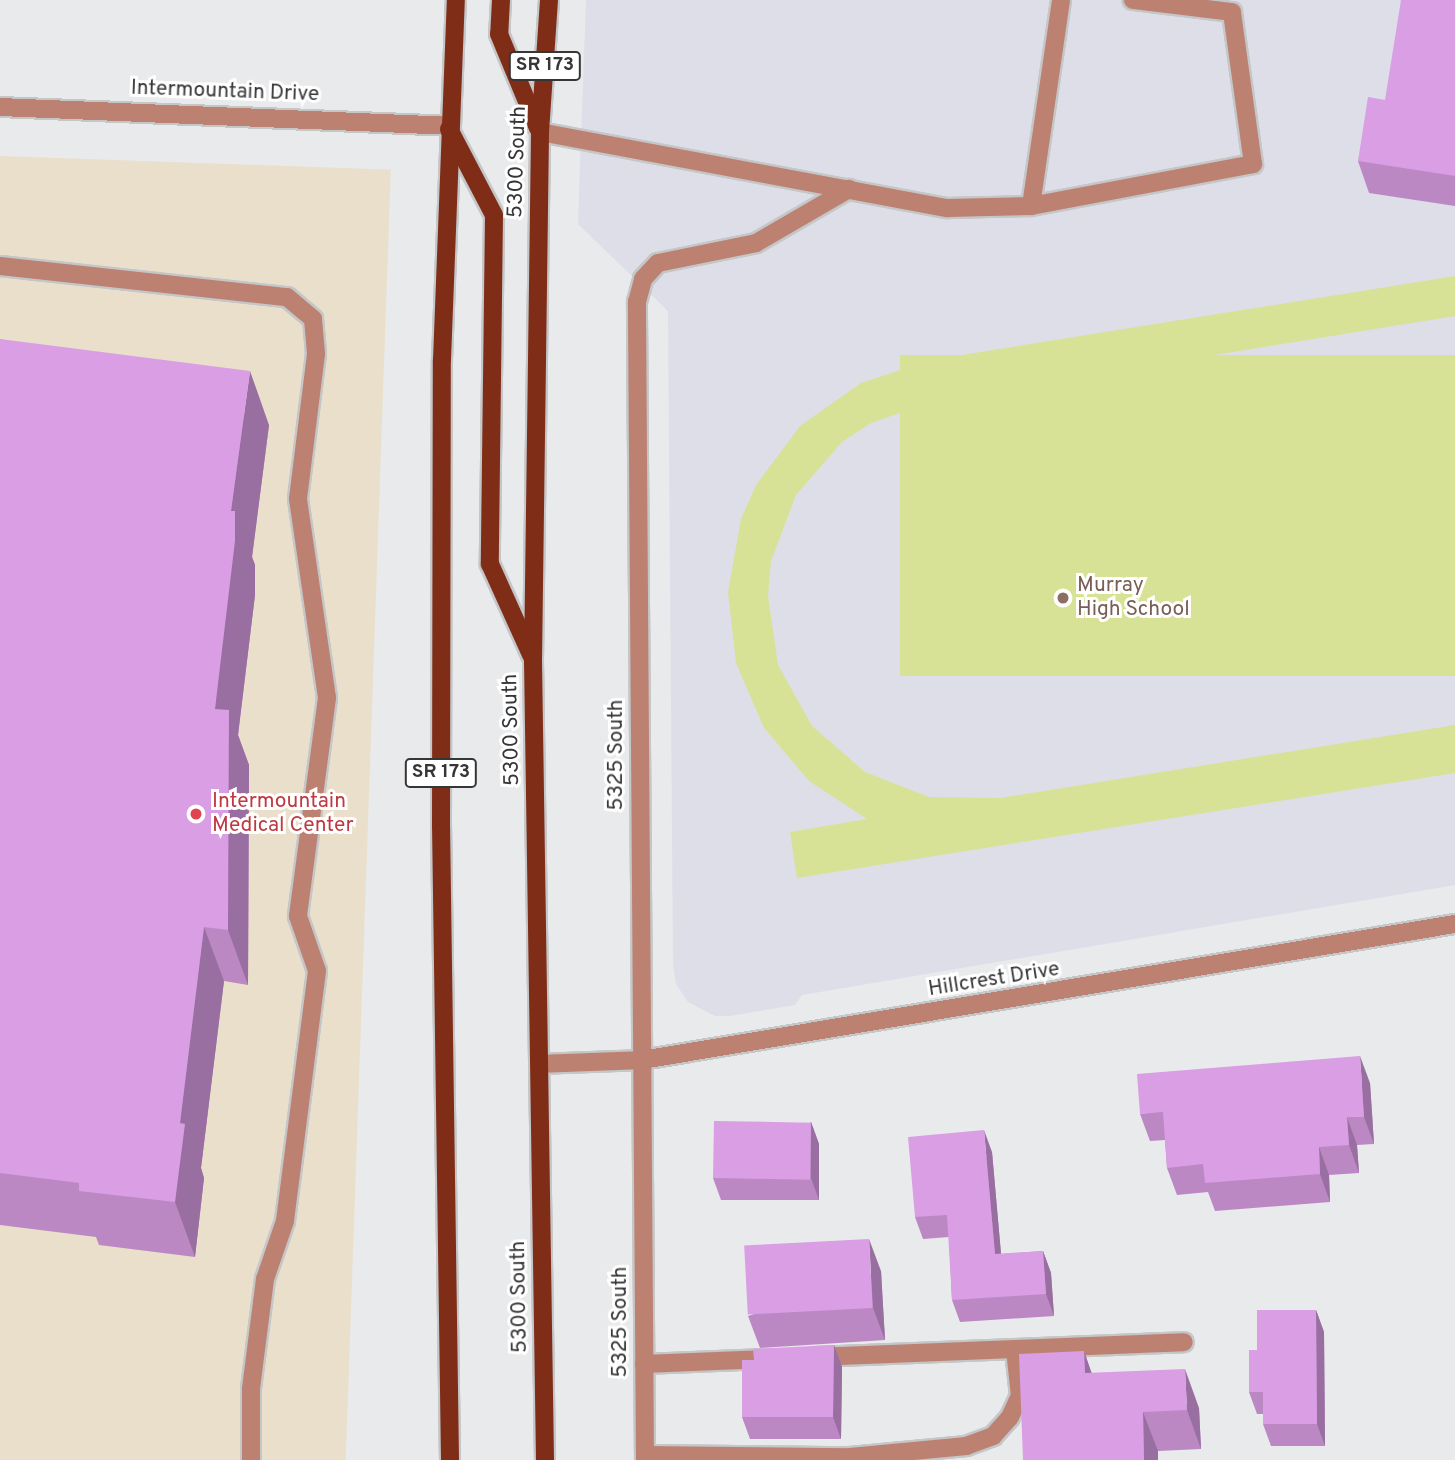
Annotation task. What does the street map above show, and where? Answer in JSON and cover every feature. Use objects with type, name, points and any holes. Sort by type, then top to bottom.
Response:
[{"type":"main road","name":"SR 173","points":[[450,1460],[441,634],[447,126],[456,0]]},
{"type":"main road","points":[[501,0],[499,34],[540,132]]},
{"type":"main road","name":"5300 South","points":[[545,1460],[533,661],[540,132],[549,0]]},
{"type":"main road","points":[[447,126],[494,215],[490,564],[533,661]]},
{"type":"street","points":[[1031,206],[1061,0]]},
{"type":"street","points":[[540,132],[948,208],[1031,206],[1253,164],[1231,12],[1133,0]]},
{"type":"street","name":"Intermountain Drive","points":[[0,107],[447,126]]},
{"type":"street","name":"5325 South","points":[[645,1458],[637,302],[643,279],[658,263],[684,254],[756,243],[849,190]]},
{"type":"street","points":[[0,266],[287,297],[313,319],[316,354],[298,499],[327,698],[298,916],[317,971],[285,1220],[265,1279],[251,1389],[251,1460]]},
{"type":"street","name":"Hillcrest Drive","points":[[540,1064],[642,1060],[1455,924]]},
{"type":"street","points":[[643,1364],[1184,1342]]},
{"type":"street","points":[[645,1458],[850,1457],[966,1446],[993,1436],[1010,1417],[1020,1396],[1015,1350]]},
{"type":"shaded area","name":"Murray High School","points":[[586,0],[1455,0],[1455,885],[802,995],[795,1005],[730,1016],[715,1016],[688,1002],[676,984],[673,965],[668,311],[578,224]]},
{"type":"shaded area","name":"Intermountain Medical Center","points":[[0,156],[391,170],[346,1460],[0,1460]]},
{"type":"green space","points":[[1455,276],[1455,316],[937,400],[871,423],[842,442],[796,495],[771,561],[768,596],[778,665],[812,726],[865,772],[929,797],[1000,798],[1455,725],[1455,773],[797,878],[790,832],[867,819],[809,781],[764,728],[736,663],[728,592],[741,519],[756,485],[800,426],[861,383],[931,360]]},
{"type":"green space","points":[[900,355],[1455,355],[1455,676],[900,676]]},
{"type":"building","points":[[1401,0],[1455,0],[1455,176],[1358,161],[1368,97],[1385,100]]},
{"type":"building","points":[[0,339],[250,371],[231,511],[235,511],[235,541],[215,709],[229,710],[228,930],[204,927],[180,1123],[185,1124],[175,1202],[79,1191],[79,1183],[0,1173]]},
{"type":"building","points":[[1360,1056],[1364,1117],[1347,1117],[1349,1145],[1319,1147],[1320,1174],[1205,1183],[1203,1164],[1167,1168],[1163,1112],[1140,1114],[1137,1074]]},
{"type":"building","points":[[714,1121],[811,1123],[810,1180],[713,1178]]},
{"type":"building","points":[[984,1130],[995,1254],[1043,1251],[1046,1294],[952,1300],[947,1215],[915,1217],[908,1137]]},
{"type":"building","points":[[869,1239],[873,1308],[748,1314],[744,1246]]},
{"type":"building","points":[[1257,1310],[1316,1310],[1317,1424],[1263,1424],[1263,1392],[1249,1392],[1249,1350],[1257,1350]]},
{"type":"building","points":[[834,1345],[833,1417],[742,1417],[742,1360],[754,1360],[753,1349]]},
{"type":"building","points":[[1084,1351],[1085,1373],[1185,1369],[1187,1410],[1143,1412],[1144,1460],[1023,1460],[1019,1354]]},
{"type":"place","name":"Murray High School","points":[[1063,598]]},
{"type":"place","name":"Intermountain Medical Center","points":[[196,814]]}]
